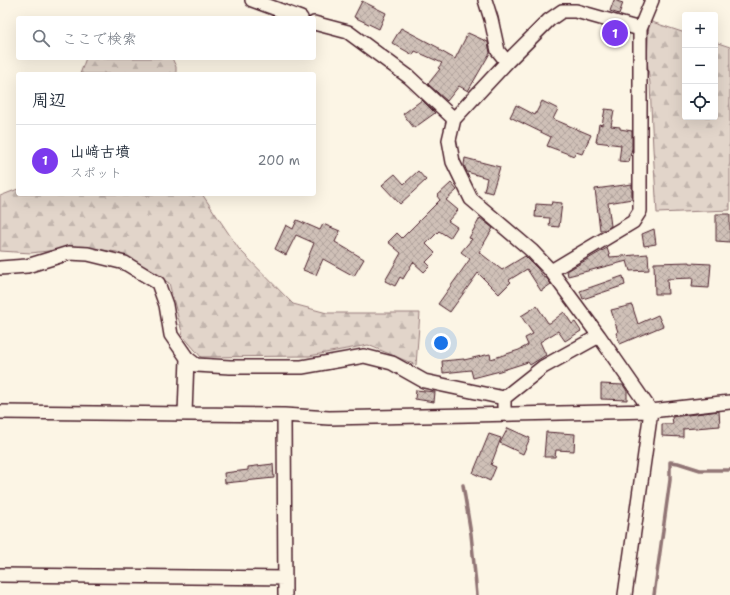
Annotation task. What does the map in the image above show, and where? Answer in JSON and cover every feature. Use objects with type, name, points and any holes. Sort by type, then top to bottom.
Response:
[{"type":"street","points":[[252,0],[296,16]]},
{"type":"street","points":[[485,0],[498,51],[507,62]]},
{"type":"street","points":[[551,271],[633,222],[640,211],[640,29],[652,0]]},
{"type":"street","points":[[624,595],[651,411],[600,336],[551,271],[532,251],[471,199],[453,162],[449,140],[454,119],[507,62],[549,20],[562,11],[576,11],[640,29]]},
{"type":"street","points":[[316,24],[348,32],[409,77],[454,119]]},
{"type":"street","points":[[0,268],[27,266],[69,253],[88,254],[124,263],[158,283],[166,305],[171,335],[186,358],[196,365],[230,367],[302,367],[364,356],[392,363],[424,381],[504,398]]},
{"type":"street","points":[[504,398],[543,367],[600,336]]},
{"type":"street","points":[[185,414],[186,358]]},
{"type":"street","points":[[504,398],[504,414]]},
{"type":"street","points":[[0,412],[284,415],[329,418],[651,411],[730,402]]},
{"type":"street","points":[[284,415],[285,595]]},
{"type":"street","points":[[0,575],[285,578]]},
{"type":"green space","points":[[649,21],[682,32],[682,120],[718,120],[718,43],[730,47],[730,210],[657,213],[650,84],[647,60]]},
{"type":"green space","points":[[85,60],[173,60],[176,67],[176,72],[81,72]]},
{"type":"green space","points":[[16,190],[16,196],[203,196],[239,249],[293,304],[327,313],[420,313],[416,365],[368,345],[309,356],[201,357],[183,336],[169,283],[117,252],[82,247],[31,253],[0,251],[0,196]]},
{"type":"building","points":[[614,0],[623,3],[619,14],[610,11]]},
{"type":"building","points":[[362,1],[386,13],[379,29],[354,17]]},
{"type":"building","points":[[401,28],[439,48],[439,50],[455,59],[468,33],[488,42],[490,53],[468,91],[459,86],[447,101],[428,84],[440,69],[438,68],[442,63],[415,51],[413,55],[392,43]]},
{"type":"building","points":[[422,100],[435,113],[414,128],[403,114]]},
{"type":"building","points":[[542,101],[558,109],[553,119],[591,135],[582,154],[576,152],[574,156],[547,146],[551,137],[510,117],[516,105],[535,115]]},
{"type":"building","points":[[605,109],[614,110],[611,126],[632,131],[632,148],[629,162],[619,161],[621,145],[596,142],[599,124],[602,125]]},
{"type":"building","points":[[465,158],[500,167],[492,193],[484,191],[487,178],[467,172],[464,165]]},
{"type":"building","points":[[418,171],[426,180],[400,204],[382,185],[395,174],[404,184]]},
{"type":"building","points":[[451,183],[457,190],[446,200],[458,210],[448,221],[457,227],[450,238],[439,231],[426,244],[435,253],[426,262],[430,266],[424,272],[413,262],[403,279],[400,277],[395,286],[385,281],[401,253],[388,242],[397,233],[402,238],[440,200],[437,196]]},
{"type":"building","points":[[632,184],[632,199],[608,203],[611,226],[605,230],[600,230],[595,189]]},
{"type":"building","points":[[552,202],[562,203],[559,227],[549,226],[550,218],[535,217],[536,204],[551,205]]},
{"type":"building","points":[[716,214],[730,214],[730,242],[716,241]]},
{"type":"building","points":[[480,218],[493,228],[479,252],[502,270],[525,256],[551,284],[541,291],[527,269],[509,280],[511,282],[499,294],[478,273],[450,312],[438,304],[470,259],[461,252],[472,239],[469,238]]},
{"type":"building","points":[[297,220],[320,230],[323,224],[340,231],[335,242],[364,259],[354,276],[323,259],[316,275],[303,270],[314,243],[296,235],[286,255],[275,249],[286,225],[293,229]]},
{"type":"building","points":[[654,229],[656,244],[644,246],[642,234]]},
{"type":"building","points":[[607,248],[610,257],[648,254],[649,270],[630,271],[627,261],[568,276],[567,271]]},
{"type":"building","points":[[690,262],[711,264],[709,288],[692,287],[693,278],[667,279],[668,294],[655,294],[654,263]]},
{"type":"building","points":[[623,276],[625,285],[583,299],[580,291]]},
{"type":"building","points":[[632,305],[638,324],[658,315],[663,326],[620,344],[611,310]]},
{"type":"building","points":[[537,306],[548,323],[564,312],[572,324],[575,322],[581,331],[565,341],[558,331],[540,342],[546,355],[530,365],[528,362],[473,378],[471,370],[443,373],[442,361],[464,360],[490,354],[491,359],[519,350],[528,345],[525,338],[533,334],[521,316]]},
{"type":"building","points":[[601,384],[623,385],[627,391],[627,400],[601,399]]},
{"type":"building","points":[[416,390],[435,392],[434,402],[415,399]]},
{"type":"building","points":[[719,411],[720,426],[683,429],[683,437],[662,436],[662,424],[673,424],[672,417]]},
{"type":"building","points":[[508,428],[530,438],[523,454],[500,443]]},
{"type":"building","points":[[546,432],[575,434],[574,451],[556,450],[555,457],[544,457]]},
{"type":"building","points":[[489,434],[501,438],[491,465],[496,467],[490,481],[473,473]]},
{"type":"building","points":[[273,464],[274,478],[225,483],[224,473],[248,470],[248,467]]},
{"type":"waterway","points":[[654,595],[670,480],[670,462],[700,470],[730,470]]},
{"type":"waterway","points":[[463,485],[471,534],[477,595]]},
{"type":"place","name":"山﨑古墳","points":[[615,33]]}]
